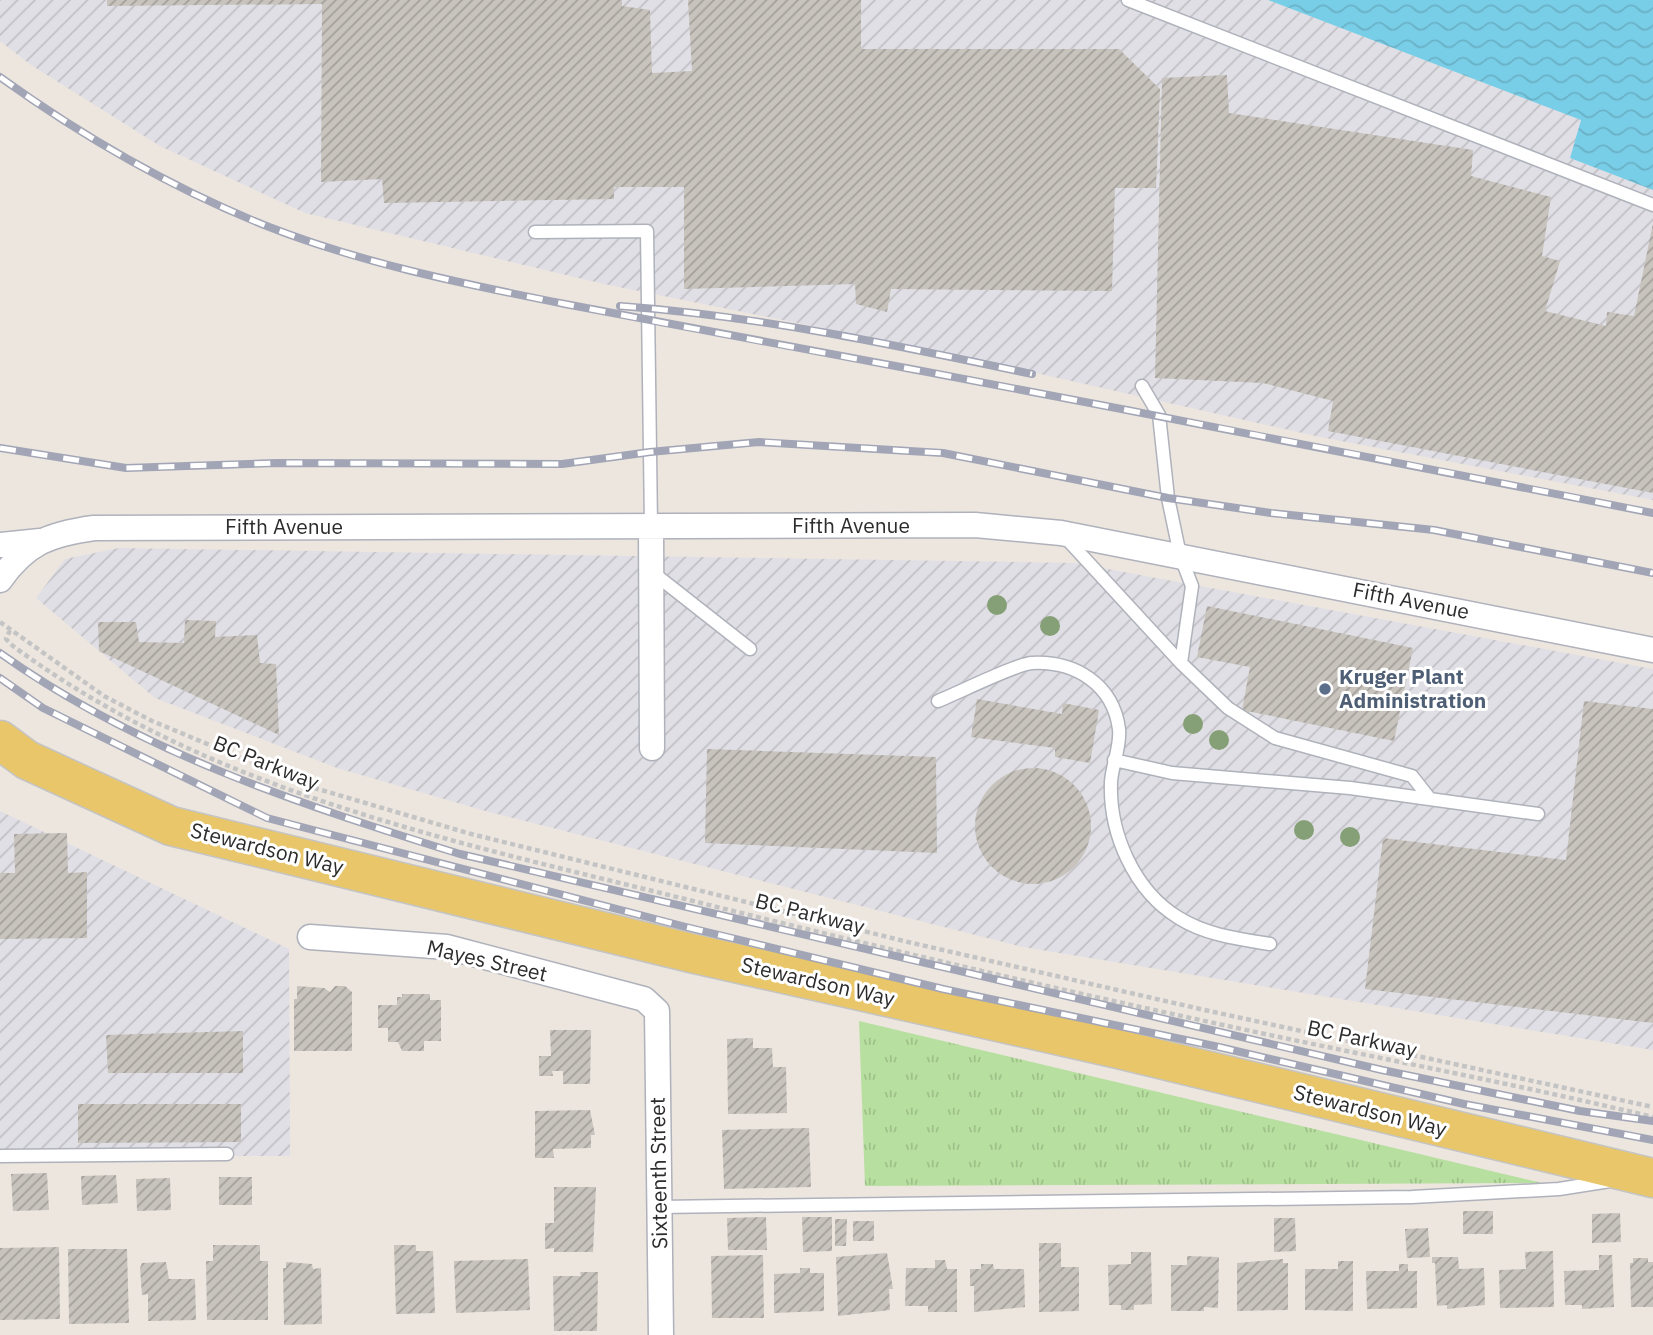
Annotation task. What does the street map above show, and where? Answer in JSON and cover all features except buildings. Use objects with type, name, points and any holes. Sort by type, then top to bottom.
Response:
[{"type":"main road","name":"Stewardson Way","points":[[0,740],[27,760],[171,826],[678,950],[1118,1049],[1648,1177]]},
{"type":"street","name":"Fifth Avenue","points":[[0,545],[40,541],[94,528],[975,525],[1060,533],[1180,555],[1653,650]]},
{"type":"street","points":[[651,526],[652,748]]},
{"type":"street","name":"Fifth Avenue","points":[[0,580],[12,564],[40,541]]},
{"type":"street","name":"Mayes Street","points":[[310,937],[447,947],[644,999],[657,1011]]},
{"type":"street","name":"Sixteenth Street","points":[[657,1011],[662,1335]]},
{"type":"lane","points":[[1128,0],[1653,205]]},
{"type":"lane","points":[[535,232],[647,231],[651,526]]},
{"type":"lane","points":[[1142,386],[1159,415],[1168,498],[1180,555],[1192,586],[1181,663]]},
{"type":"lane","points":[[1060,533],[1181,663],[1228,708],[1275,738],[1412,776],[1430,799]]},
{"type":"lane","points":[[652,572],[750,649]]},
{"type":"lane","points":[[938,701],[1030,663],[1072,666],[1107,693],[1119,730],[1111,783],[1116,834],[1137,878],[1178,918],[1216,934],[1270,944]]},
{"type":"lane","points":[[1114,761],[1172,773],[1350,788],[1538,814]]},
{"type":"lane","points":[[0,1156],[227,1154]]},
{"type":"lane","points":[[659,1207],[1412,1197],[1559,1189],[1648,1177]]},
{"type":"path","name":"BC Parkway","points":[[0,622],[104,696],[152,721],[310,786],[471,834],[934,948],[1653,1107]]},
{"type":"path","name":"BC Parkway","points":[[10,630],[6,639],[13,646],[108,710],[148,732],[307,798],[467,845],[891,950],[1653,1117]]},
{"type":"shaded area","points":[[0,0],[1268,0],[1582,120],[1570,158],[1653,190],[1653,500],[1320,437],[961,356],[604,284],[305,213],[160,146],[31,65],[0,41]]},
{"type":"shaded area","points":[[119,548],[1075,563],[1653,669],[1653,1050],[1023,947],[489,812],[337,768],[155,698],[36,598],[65,559]]},
{"type":"shaded area","points":[[0,811],[289,949],[290,1156],[0,1156]]},
{"type":"green space","points":[[859,1021],[1542,1183],[865,1186]]},
{"type":"water","points":[[1268,0],[1653,0],[1653,190],[1570,158],[1581,120]]},
{"type":"railway","points":[[0,77],[95,140],[161,177],[264,225],[337,251],[451,280],[565,304],[1653,513]]},
{"type":"railway","points":[[620,306],[775,324],[1032,374]]},
{"type":"railway","points":[[0,448],[126,468],[276,463],[562,464],[650,452],[759,442],[943,453],[1168,498],[1271,513],[1434,530],[1653,573]]},
{"type":"railway","points":[[0,653],[53,688],[164,747],[280,795],[460,854],[1382,1070],[1580,1111],[1653,1121]]},
{"type":"railway","points":[[0,678],[43,708],[267,818],[686,927],[943,989],[1219,1047],[1464,1104],[1653,1140]]},
{"type":"place","name":"Kruger Plant Administration","points":[[1325,689]]}]
